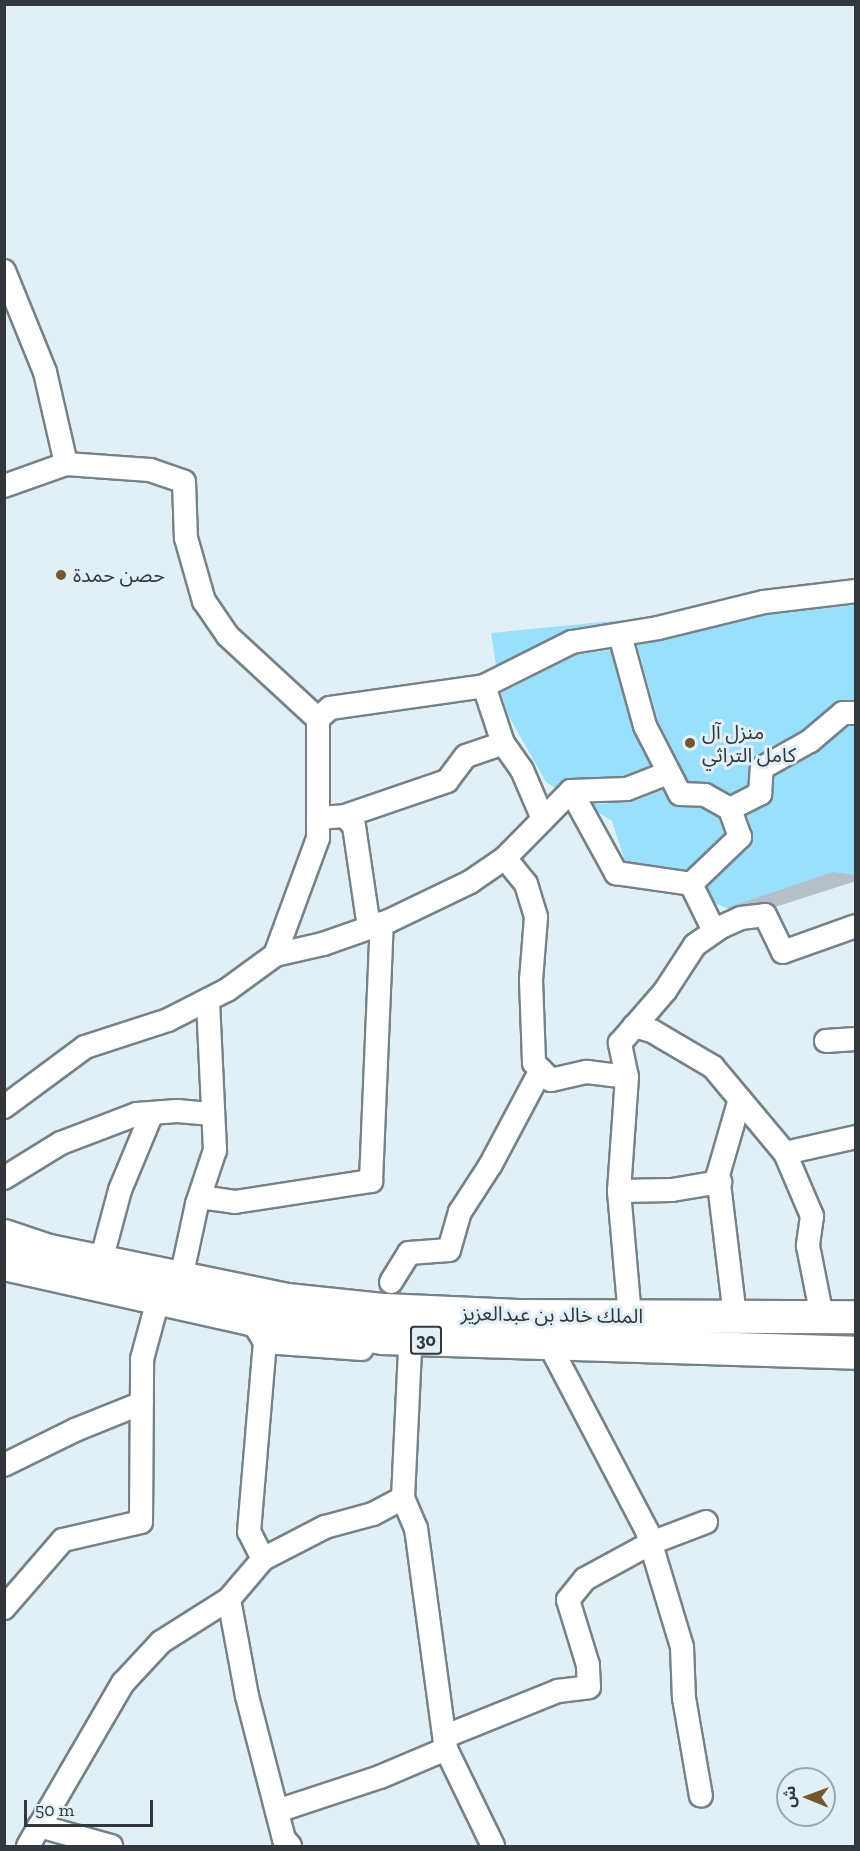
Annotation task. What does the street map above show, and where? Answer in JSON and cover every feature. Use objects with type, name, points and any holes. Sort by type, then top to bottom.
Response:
[{"type":"highway","name":"الملك خالد بن عبدالعزيز","points":[[4,1236],[100,1261],[287,1300],[384,1310],[630,1317],[855,1317]]},
{"type":"highway","name":"الملك خالد بن عبدالعزيز","points":[[9,1272],[158,1300],[258,1331],[383,1338],[855,1353]]},
{"type":"street","points":[[4,271],[45,372],[66,464]]},
{"type":"street","points":[[4,486],[66,464],[150,470],[184,482],[186,538],[197,567],[204,601],[228,636],[318,719],[318,838],[275,955]]},
{"type":"street","points":[[318,719],[330,708],[484,686],[572,642],[620,635],[764,602],[855,591]]},
{"type":"street","points":[[620,635],[645,726],[680,794],[705,795],[730,809],[740,837],[692,884]]},
{"type":"street","points":[[484,686],[503,743],[522,770],[543,819]]},
{"type":"street","points":[[730,809],[760,794],[762,768],[810,741],[843,712],[855,713]]},
{"type":"street","points":[[318,818],[345,816],[447,782],[466,756],[503,743]]},
{"type":"street","points":[[4,1107],[85,1047],[168,1020],[208,1000],[275,955],[375,926],[470,882],[505,858],[571,791],[627,789],[668,773]]},
{"type":"street","points":[[571,791],[616,873],[692,884]]},
{"type":"street","points":[[200,1197],[235,1202],[371,1181],[375,926],[354,826],[345,816]]},
{"type":"street","points":[[505,858],[526,884],[536,917],[531,1030],[534,1063],[551,1080],[586,1072],[627,1077]]},
{"type":"street","points":[[692,884],[714,932]]},
{"type":"street","points":[[630,1317],[620,1191],[627,1077],[620,1044],[665,991],[695,945],[741,918],[765,915],[783,952],[855,926]]},
{"type":"street","points":[[181,1278],[200,1197],[215,1150],[208,1000]]},
{"type":"street","points":[[634,1026],[652,1031],[713,1067],[785,1153],[813,1215],[808,1246],[822,1317]]},
{"type":"street","points":[[826,1041],[855,1039]]},
{"type":"street","points":[[392,1282],[409,1253],[449,1250],[460,1212],[541,1070]]},
{"type":"street","points":[[735,1316],[718,1175],[740,1099]]},
{"type":"street","points":[[100,1261],[120,1190],[153,1113]]},
{"type":"street","points":[[4,1178],[61,1143],[137,1114],[213,1114]]},
{"type":"street","points":[[785,1153],[855,1137]]},
{"type":"street","points":[[620,1191],[672,1191],[720,1182]]},
{"type":"street","points":[[4,1608],[63,1540],[141,1521],[142,1359],[158,1300]]},
{"type":"street","points":[[263,1559],[249,1532],[258,1331],[410,1352],[442,1353],[495,1342]]},
{"type":"street","points":[[549,1344],[627,1488],[651,1543],[682,1647],[684,1698],[701,1796]]},
{"type":"street","points":[[410,1352],[404,1498],[416,1528],[446,1743],[493,1846]]},
{"type":"street","points":[[4,1465],[75,1430],[142,1403]]},
{"type":"street","points":[[28,1846],[123,1683],[161,1642],[229,1599],[263,1559],[325,1527],[373,1514],[404,1498]]},
{"type":"street","points":[[277,1811],[380,1777],[446,1743],[558,1691],[589,1687],[588,1665],[568,1600],[585,1579],[651,1543],[706,1522]]},
{"type":"street","points":[[229,1599],[247,1696],[284,1839],[290,1846]]},
{"type":"street","points":[[39,1826],[111,1846]]},
{"type":"building","points":[[855,605],[855,699],[835,702],[802,730],[755,757],[749,766],[747,785],[730,794],[711,783],[688,781],[658,721],[637,645],[766,615]]},
{"type":"building","points":[[623,620],[566,630],[496,665],[491,633]]},
{"type":"building","points":[[610,650],[632,730],[650,765],[624,776],[571,778],[555,788],[546,782],[508,715],[501,693],[576,655]]},
{"type":"building","points":[[848,726],[855,726],[855,875],[833,872],[726,908],[715,903],[707,887],[750,846],[753,833],[747,816],[771,802],[775,776],[817,753]]},
{"type":"building","points":[[663,790],[673,806],[701,808],[719,818],[724,833],[686,870],[625,861],[612,821],[599,813],[593,804],[632,802]]},
{"type":"place","name":"حصن حمدة","points":[[61,575]]},
{"type":"place","name":"منزل آل كامل التراثي","points":[[690,743]]}]
